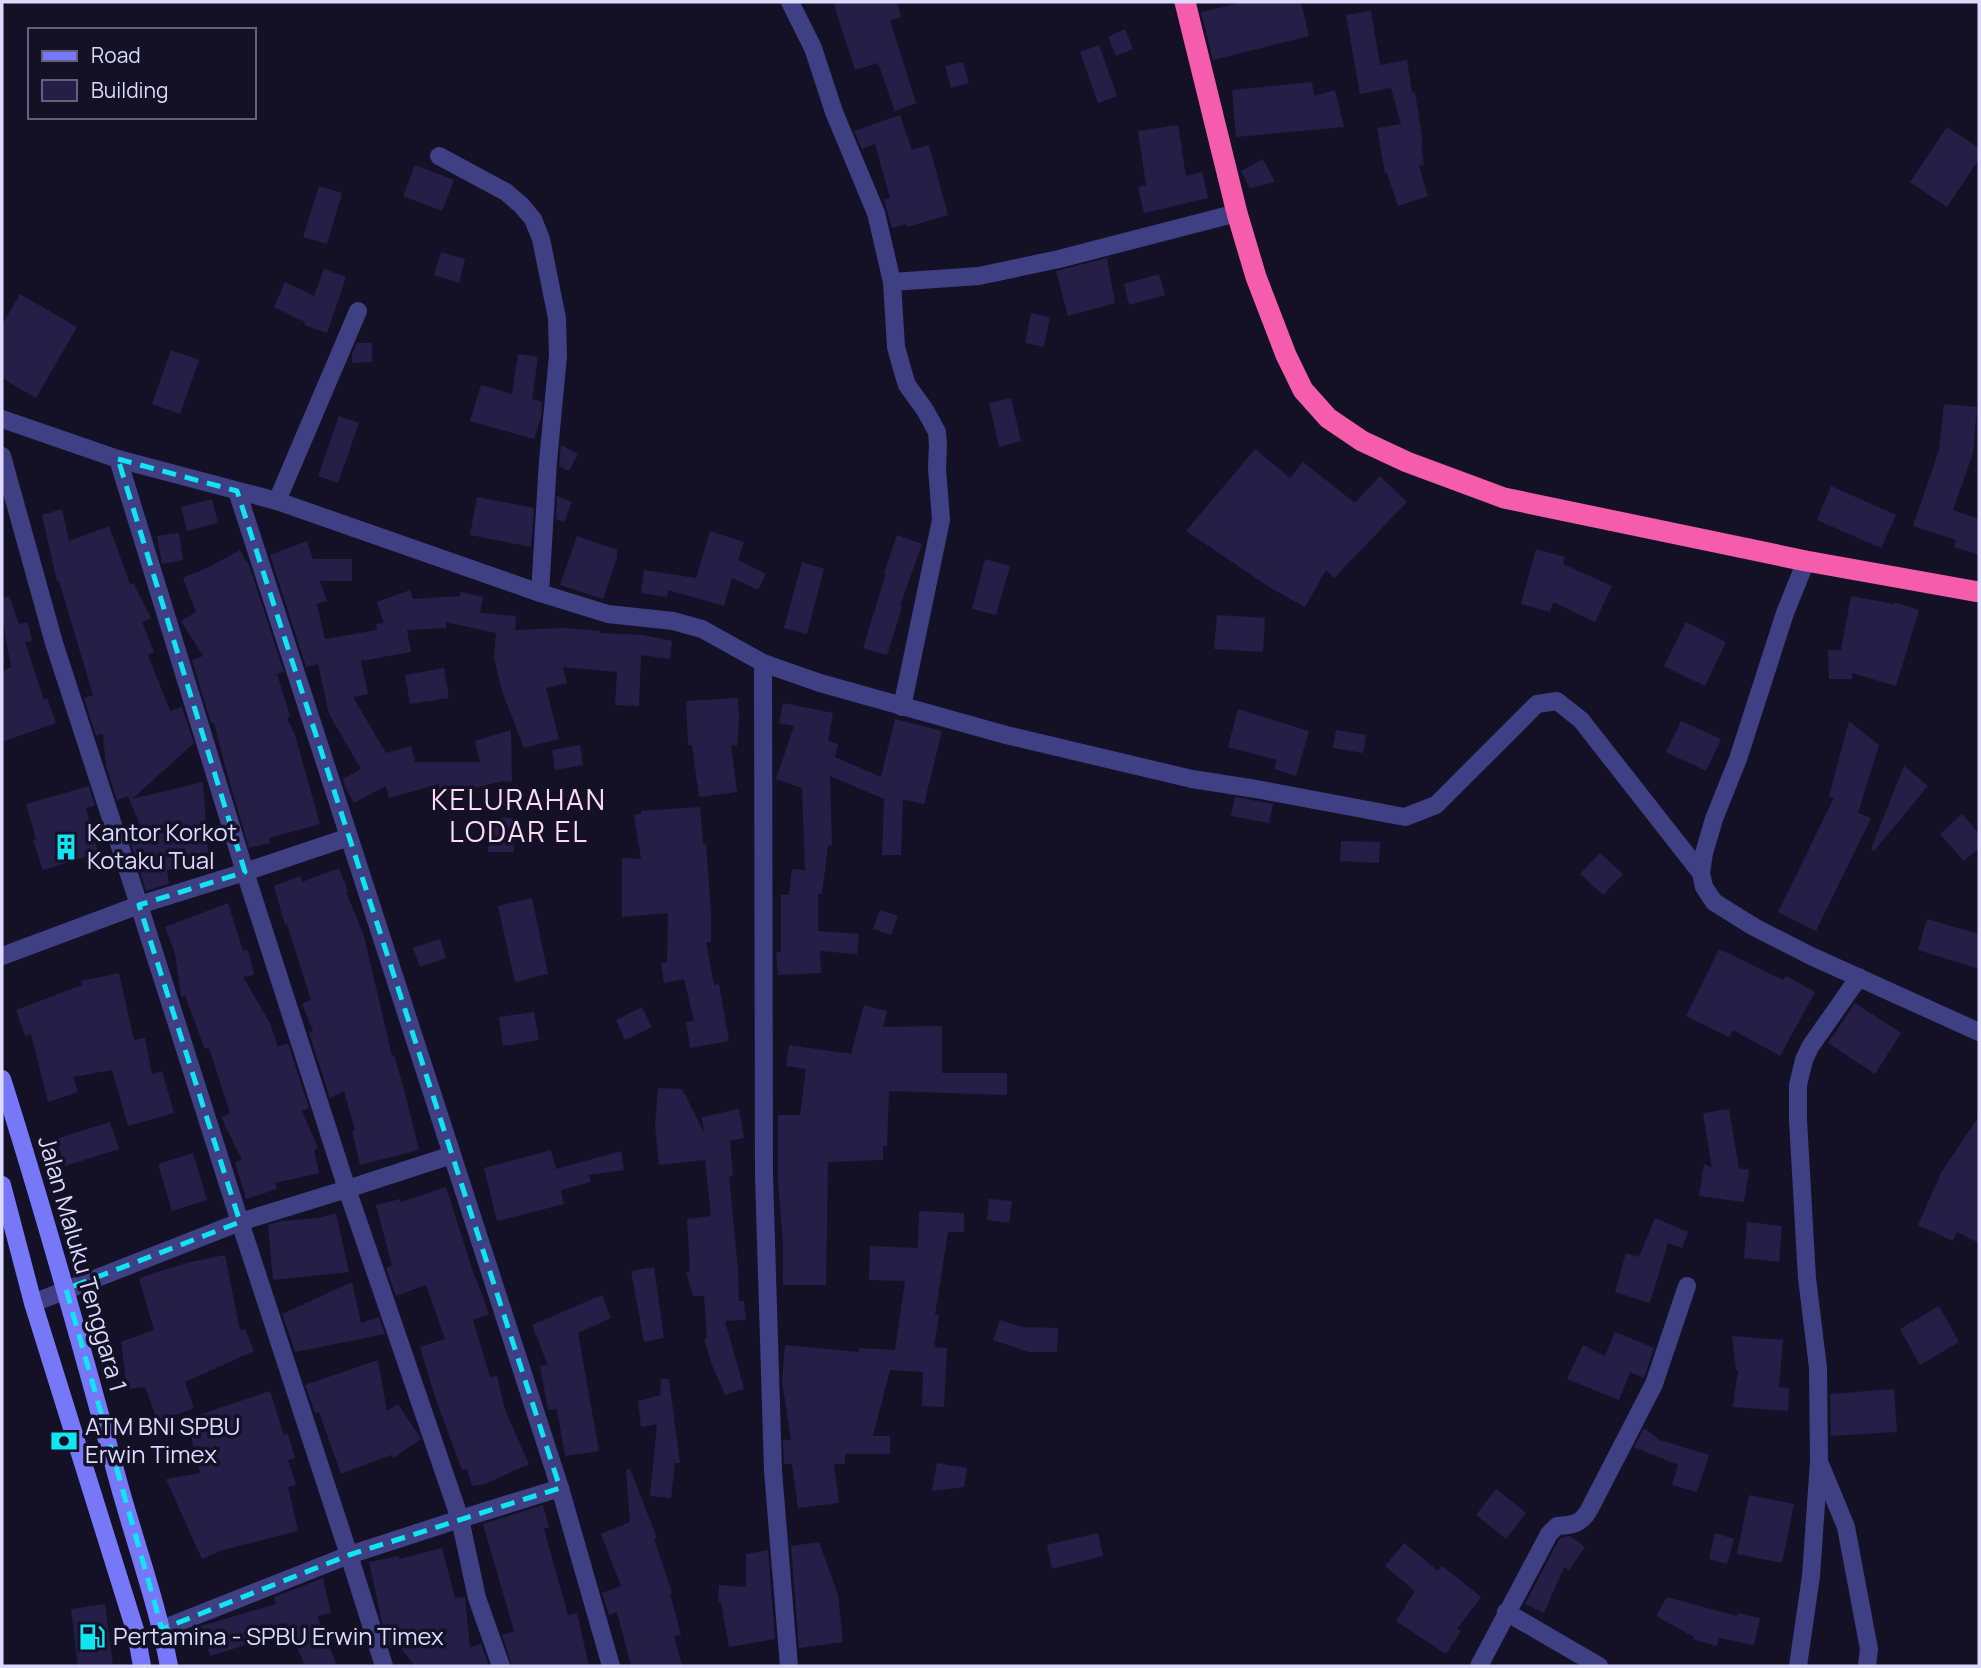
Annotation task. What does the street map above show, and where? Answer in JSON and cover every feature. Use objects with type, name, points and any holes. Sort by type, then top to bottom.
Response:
[{"type":"highway","points":[[1185,2],[1237,213],[1256,277],[1286,355],[1303,390],[1328,418],[1362,441],[1407,463],[1504,498],[1806,561],[1979,592]]},
{"type":"main road","name":"Jalan Maluku Tenggara 1","points":[[2,1079],[66,1289],[134,1538],[162,1629],[169,1666]]},
{"type":"main road","points":[[2,1185],[33,1303],[136,1633],[142,1666]]},
{"type":"street","points":[[790,2],[813,48],[834,112],[876,214],[891,282],[896,347],[907,385],[937,432],[941,520],[902,707]]},
{"type":"street","points":[[439,156],[506,192],[533,219],[541,239],[557,318],[558,356],[540,593]]},
{"type":"street","points":[[891,282],[979,276],[1059,259],[1237,213]]},
{"type":"street","points":[[277,501],[358,310]]},
{"type":"street","points":[[2,419],[118,459],[277,501],[608,614],[673,621],[702,629],[763,663],[820,683],[1006,735],[1192,779],[1405,817],[1436,805],[1537,704],[1557,701],[1581,720],[1701,873]]},
{"type":"street","points":[[2,456],[54,643],[384,1666]]},
{"type":"street","points":[[118,459],[245,872],[347,1189],[460,1519],[477,1598],[501,1666]]},
{"type":"street","points":[[237,491],[560,1488],[611,1666]]},
{"type":"street","points":[[1806,561],[1785,613],[1738,759],[1714,820],[1701,873],[1704,887],[1714,902],[1754,927],[1811,956],[1979,1032]]},
{"type":"street","points":[[763,663],[766,1229],[773,1471],[789,1666]]},
{"type":"street","points":[[2,956],[139,905],[349,837]]},
{"type":"street","points":[[1798,1666],[1811,1576],[1819,1461],[1818,1368],[1807,1278],[1798,1085],[1810,1047],[1859,977]]},
{"type":"street","points":[[33,1303],[240,1223],[452,1155]]},
{"type":"street","points":[[1479,1666],[1552,1530],[1558,1526],[1571,1526],[1584,1517],[1654,1384],[1687,1286]]},
{"type":"street","points":[[1819,1461],[1846,1527],[1868,1649],[1867,1666]]},
{"type":"street","points":[[162,1629],[349,1555],[560,1488]]},
{"type":"street","points":[[1507,1612],[1600,1666]]},
{"type":"highlighted area","points":[[118,459],[237,491],[560,1488],[349,1555],[162,1629],[66,1289],[240,1222],[139,905],[245,872]]},
{"type":"building","points":[[833,2],[897,2],[901,17],[890,20],[916,103],[895,111],[878,63],[855,70]]},
{"type":"building","points":[[1244,2],[1301,2],[1309,36],[1213,60],[1201,12]]},
{"type":"building","points":[[1371,11],[1380,65],[1407,60],[1423,143],[1424,165],[1419,166],[1428,196],[1398,206],[1385,173],[1377,128],[1401,124],[1391,88],[1360,94],[1346,15]]},
{"type":"building","points":[[1125,29],[1133,49],[1116,56],[1108,37]]},
{"type":"building","points":[[1099,45],[1117,96],[1098,103],[1080,52]]},
{"type":"building","points":[[963,62],[969,83],[951,88],[945,66]]},
{"type":"building","points":[[1312,82],[1314,96],[1335,90],[1344,127],[1236,137],[1232,90]]},
{"type":"building","points":[[900,115],[912,150],[929,145],[948,215],[907,227],[906,224],[892,228],[884,200],[890,198],[875,144],[862,149],[854,131]]},
{"type":"building","points":[[1178,125],[1186,176],[1202,172],[1208,198],[1144,213],[1138,187],[1146,185],[1138,131]]},
{"type":"building","points":[[1947,127],[1979,148],[1979,159],[1947,207],[1910,182]]},
{"type":"building","points":[[1263,159],[1275,182],[1250,188],[1241,171]]},
{"type":"building","points":[[415,165],[454,180],[442,211],[403,196]]},
{"type":"building","points":[[319,186],[342,193],[327,244],[303,237]]},
{"type":"building","points":[[441,252],[465,259],[459,283],[434,275]]},
{"type":"building","points":[[1107,258],[1115,303],[1068,316],[1056,271]]},
{"type":"building","points":[[324,269],[346,277],[327,333],[304,325],[305,322],[274,307],[285,282],[314,296]]},
{"type":"building","points":[[1159,274],[1165,295],[1129,305],[1124,284]]},
{"type":"building","points":[[20,294],[77,327],[36,398],[2,378],[2,325]]},
{"type":"building","points":[[1031,313],[1050,317],[1044,347],[1025,343]]},
{"type":"building","points":[[357,343],[372,343],[372,362],[352,363],[352,354]]},
{"type":"building","points":[[171,350],[199,360],[180,414],[152,404]]},
{"type":"building","points":[[518,354],[538,357],[532,399],[542,402],[541,417],[534,439],[470,421],[481,385],[512,394]]},
{"type":"building","points":[[1011,398],[1021,441],[999,447],[989,403]]},
{"type":"building","points":[[1944,404],[1977,407],[1973,453],[1953,510],[1979,519],[1979,555],[1954,547],[1956,540],[1913,526],[1939,450]]},
{"type":"building","points":[[339,416],[359,423],[338,483],[318,476]]},
{"type":"building","points":[[561,445],[578,454],[569,471],[559,466]]},
{"type":"building","points":[[1255,449],[1290,478],[1303,462],[1355,503],[1380,476],[1407,502],[1334,578],[1326,570],[1305,607],[1274,590],[1186,531]]},
{"type":"building","points":[[1831,486],[1896,515],[1881,548],[1817,520]]},
{"type":"building","points":[[557,496],[572,502],[564,522],[556,519]]},
{"type":"building","points":[[477,497],[534,508],[531,547],[470,535]]},
{"type":"building","points":[[212,499],[218,523],[187,531],[181,507]]},
{"type":"building","points":[[62,509],[69,541],[109,526],[130,584],[133,583],[151,618],[142,622],[154,652],[148,655],[170,711],[182,707],[194,743],[132,799],[203,782],[209,867],[167,870],[169,884],[146,891],[129,838],[144,835],[128,796],[117,800],[106,766],[103,734],[96,736],[84,698],[93,695],[57,581],[42,515]]},
{"type":"building","points":[[710,531],[744,542],[738,560],[766,574],[758,590],[732,578],[724,606],[668,590],[667,597],[641,593],[644,570],[696,578]]},
{"type":"building","points":[[179,533],[183,560],[162,564],[157,536]]},
{"type":"building","points":[[897,535],[922,544],[900,606],[902,607],[887,655],[863,648]]},
{"type":"building","points":[[577,536],[617,550],[603,599],[560,585]]},
{"type":"building","points":[[307,541],[313,559],[352,559],[352,581],[320,581],[327,601],[317,604],[325,639],[377,630],[376,624],[384,623],[377,602],[410,590],[413,599],[460,596],[461,592],[483,597],[480,613],[516,616],[515,630],[564,628],[642,635],[672,641],[670,659],[641,655],[639,706],[615,705],[617,672],[563,667],[567,683],[546,688],[559,739],[524,748],[502,691],[494,658],[496,633],[446,622],[446,628],[407,630],[411,652],[361,661],[368,694],[353,697],[386,753],[411,746],[415,762],[480,762],[475,741],[511,730],[512,782],[503,781],[439,797],[439,784],[389,798],[386,786],[354,803],[343,779],[361,769],[329,714],[318,664],[306,667],[270,555]]},
{"type":"building","points":[[1536,549],[1565,557],[1563,564],[1612,586],[1595,622],[1553,602],[1550,612],[1521,604]]},
{"type":"building","points":[[240,550],[248,562],[284,672],[277,674],[290,716],[287,718],[295,735],[320,824],[269,838],[270,843],[249,848],[214,723],[211,723],[192,660],[203,656],[181,621],[196,612],[183,578]]},
{"type":"building","points":[[985,559],[1010,566],[996,615],[972,609]]},
{"type":"building","points":[[802,562],[824,569],[807,634],[784,628]]},
{"type":"building","points":[[9,596],[19,624],[28,622],[32,641],[25,642],[44,700],[47,698],[56,723],[2,742],[2,671],[11,667],[2,618],[2,598]]},
{"type":"building","points":[[1851,596],[1894,602],[1919,610],[1896,686],[1852,673],[1852,679],[1829,679],[1828,650],[1841,650]]},
{"type":"building","points":[[1217,615],[1265,618],[1263,652],[1214,649]]},
{"type":"building","points":[[1686,622],[1726,642],[1705,686],[1664,666]]},
{"type":"building","points":[[444,668],[449,698],[410,704],[405,675]]},
{"type":"building","points":[[738,698],[737,746],[731,745],[737,792],[699,797],[692,745],[688,745],[686,701]]},
{"type":"building","points":[[783,703],[833,713],[828,741],[838,744],[835,757],[881,777],[895,719],[942,731],[924,804],[903,799],[901,855],[882,855],[884,799],[830,776],[832,845],[828,845],[822,894],[818,894],[818,931],[859,934],[857,954],[820,951],[821,973],[778,975],[776,952],[781,952],[781,895],[789,895],[792,869],[805,870],[802,788],[776,779],[794,726],[779,723]]},
{"type":"building","points":[[1238,709],[1309,731],[1296,776],[1274,769],[1277,760],[1228,747]]},
{"type":"building","points":[[1681,721],[1721,739],[1706,771],[1666,752]]},
{"type":"building","points":[[1849,721],[1879,745],[1858,813],[1871,818],[1816,931],[1778,912],[1834,798],[1829,796]]},
{"type":"building","points":[[1336,730],[1366,735],[1363,753],[1333,748]]},
{"type":"building","points":[[580,745],[583,765],[555,770],[552,750]]},
{"type":"building","points":[[1904,766],[1928,786],[1874,851],[1871,849]]},
{"type":"building","points":[[89,786],[95,806],[86,808],[98,853],[43,870],[33,840],[36,839],[26,804]]},
{"type":"building","points":[[1235,797],[1273,804],[1269,823],[1231,816]]},
{"type":"building","points":[[700,807],[703,844],[706,844],[711,912],[711,942],[706,942],[714,985],[719,984],[729,1041],[690,1048],[686,1022],[694,1021],[684,979],[664,983],[661,963],[667,962],[668,913],[622,917],[622,858],[641,859],[634,815],[641,814],[641,811]]},
{"type":"building","points":[[1962,814],[1979,834],[1979,848],[1964,861],[1940,834]]},
{"type":"building","points":[[487,818],[513,818],[514,852],[488,852]]},
{"type":"building","points":[[1341,841],[1380,842],[1379,863],[1340,861]]},
{"type":"building","points":[[1600,853],[1623,874],[1603,895],[1580,874]]},
{"type":"building","points":[[339,868],[364,936],[392,1056],[394,1055],[404,1089],[419,1150],[360,1165],[352,1130],[355,1130],[344,1091],[330,1098],[309,1033],[313,1031],[302,1004],[311,1000],[274,886],[300,876],[302,882]]},
{"type":"building","points":[[532,898],[548,974],[515,982],[498,906]]},
{"type":"building","points":[[228,903],[243,951],[248,950],[254,975],[243,977],[270,1023],[278,1047],[288,1043],[309,1108],[302,1111],[318,1148],[314,1150],[319,1173],[275,1183],[277,1189],[246,1199],[235,1162],[242,1160],[221,1117],[230,1113],[209,1048],[205,1049],[185,996],[181,997],[175,954],[165,927]]},
{"type":"building","points":[[880,910],[898,916],[891,935],[873,929]]},
{"type":"building","points":[[1927,919],[1979,934],[1979,969],[1918,950]]},
{"type":"building","points":[[440,939],[446,958],[420,967],[413,948]]},
{"type":"building","points":[[1719,949],[1783,980],[1786,976],[1815,992],[1780,1056],[1733,1030],[1729,1037],[1686,1016]]},
{"type":"building","points":[[119,973],[134,1040],[145,1038],[152,1074],[162,1071],[174,1113],[128,1126],[112,1070],[73,1077],[78,1092],[48,1102],[31,1034],[25,1036],[16,1010],[82,985],[81,981]]},
{"type":"building","points":[[1855,1003],[1901,1033],[1875,1074],[1828,1043]]},
{"type":"building","points":[[864,1005],[887,1011],[883,1027],[942,1026],[942,1073],[1007,1073],[1007,1095],[889,1091],[887,1146],[883,1146],[883,1160],[828,1162],[826,1285],[783,1285],[778,1115],[800,1115],[806,1069],[786,1066],[789,1045],[851,1054]]},
{"type":"building","points":[[642,1007],[652,1027],[625,1040],[616,1020]]},
{"type":"building","points":[[534,1012],[539,1040],[503,1046],[499,1017]]},
{"type":"building","points":[[658,1088],[682,1089],[704,1133],[702,1117],[739,1109],[744,1138],[730,1141],[733,1176],[729,1176],[739,1301],[744,1301],[746,1320],[725,1321],[744,1389],[725,1395],[704,1339],[707,1338],[704,1296],[693,1296],[686,1272],[690,1271],[687,1219],[711,1216],[705,1160],[659,1165],[655,1126]]},
{"type":"building","points":[[1729,1109],[1739,1168],[1749,1170],[1744,1202],[1699,1196],[1704,1164],[1712,1168],[1703,1113]]},
{"type":"building","points":[[1979,1116],[1979,1243],[1957,1232],[1953,1241],[1918,1225],[1941,1173]]},
{"type":"building","points":[[110,1122],[119,1149],[65,1166],[56,1139]]},
{"type":"building","points":[[551,1150],[556,1169],[621,1151],[624,1170],[589,1175],[591,1182],[561,1190],[564,1204],[497,1221],[484,1168]]},
{"type":"building","points":[[193,1153],[207,1200],[172,1211],[158,1164]]},
{"type":"building","points":[[446,1187],[489,1314],[473,1320],[490,1377],[497,1376],[505,1410],[529,1464],[485,1484],[472,1486],[467,1469],[462,1470],[420,1347],[445,1339],[426,1285],[396,1296],[386,1268],[392,1266],[376,1205],[400,1199],[401,1202]]},
{"type":"building","points":[[989,1199],[1012,1201],[1009,1223],[987,1220]]},
{"type":"building","points":[[919,1211],[964,1213],[964,1232],[948,1232],[935,1315],[939,1315],[934,1347],[947,1348],[944,1407],[922,1406],[923,1372],[890,1370],[873,1436],[890,1436],[890,1454],[845,1454],[845,1464],[834,1464],[839,1503],[798,1508],[792,1464],[784,1464],[783,1440],[791,1440],[782,1382],[785,1345],[859,1352],[859,1348],[895,1350],[905,1281],[869,1280],[870,1246],[918,1248]]},
{"type":"building","points":[[336,1213],[349,1272],[273,1280],[268,1225]]},
{"type":"building","points":[[1655,1218],[1688,1232],[1682,1248],[1668,1243],[1650,1303],[1615,1292],[1626,1253],[1639,1257]]},
{"type":"building","points":[[1747,1222],[1782,1226],[1779,1262],[1744,1258]]},
{"type":"building","points":[[225,1255],[240,1331],[245,1329],[254,1351],[185,1382],[194,1408],[158,1422],[145,1387],[127,1389],[121,1342],[154,1330],[139,1278],[186,1263]]},
{"type":"building","points":[[654,1267],[664,1338],[644,1342],[631,1271]]},
{"type":"building","points":[[352,1282],[361,1323],[379,1317],[385,1334],[295,1352],[282,1314]]},
{"type":"building","points":[[602,1295],[611,1318],[578,1333],[599,1451],[565,1456],[557,1409],[548,1410],[540,1366],[548,1365],[532,1325]]},
{"type":"building","points":[[1939,1306],[1959,1342],[1920,1365],[1900,1329]]},
{"type":"building","points":[[1000,1320],[1021,1327],[1058,1328],[1057,1352],[1029,1352],[993,1340]]},
{"type":"building","points":[[1615,1332],[1654,1348],[1644,1378],[1630,1372],[1619,1400],[1567,1379],[1583,1345],[1605,1356]]},
{"type":"building","points":[[1732,1336],[1783,1340],[1779,1387],[1789,1388],[1788,1411],[1733,1407],[1738,1370]]},
{"type":"building","points":[[378,1360],[387,1411],[398,1404],[421,1439],[393,1458],[391,1455],[341,1474],[319,1412],[315,1413],[305,1385]]},
{"type":"building","points":[[661,1379],[669,1379],[680,1463],[675,1463],[671,1498],[650,1496],[657,1424],[641,1427],[638,1401],[660,1395]]},
{"type":"building","points":[[1894,1389],[1897,1432],[1831,1436],[1830,1394]]},
{"type":"building","points":[[270,1391],[284,1435],[288,1434],[295,1458],[288,1460],[296,1485],[288,1487],[298,1531],[223,1550],[202,1559],[166,1479],[200,1473],[187,1419]]},
{"type":"building","points":[[1644,1428],[1660,1440],[1709,1455],[1697,1492],[1672,1485],[1678,1465],[1634,1447]]},
{"type":"building","points":[[937,1463],[967,1468],[964,1487],[932,1491]]},
{"type":"building","points":[[630,1469],[657,1538],[654,1539],[672,1593],[670,1594],[681,1635],[674,1636],[682,1666],[631,1666],[617,1612],[609,1615],[602,1593],[621,1586],[601,1534],[630,1522],[626,1470]]},
{"type":"building","points":[[1496,1489],[1526,1513],[1506,1539],[1476,1515]]},
{"type":"building","points":[[1749,1495],[1794,1504],[1782,1563],[1737,1554]]},
{"type":"building","points":[[543,1505],[549,1527],[544,1529],[568,1615],[577,1613],[589,1666],[512,1666],[502,1635],[514,1631],[483,1524]]},
{"type":"building","points":[[1098,1533],[1103,1556],[1052,1569],[1047,1545]]},
{"type":"building","points":[[1715,1533],[1734,1539],[1727,1564],[1709,1559]]},
{"type":"building","points":[[1570,1536],[1585,1547],[1569,1570],[1564,1567],[1544,1613],[1525,1604],[1558,1541],[1562,1537]]},
{"type":"building","points":[[819,1542],[838,1595],[843,1642],[799,1648],[791,1546]]},
{"type":"building","points":[[1404,1543],[1438,1571],[1442,1566],[1481,1597],[1457,1629],[1461,1631],[1446,1654],[1396,1621],[1415,1591],[1385,1566]]},
{"type":"building","points":[[442,1548],[455,1598],[465,1597],[470,1648],[481,1643],[489,1666],[415,1666],[399,1646],[390,1648],[369,1562],[399,1556],[399,1559]]},
{"type":"building","points":[[768,1550],[775,1639],[729,1647],[721,1603],[718,1603],[719,1585],[746,1587],[746,1554]]},
{"type":"building","points":[[323,1578],[331,1613],[317,1616],[337,1666],[305,1666],[287,1623],[249,1632],[252,1643],[210,1656],[201,1626],[276,1604],[274,1597]]},
{"type":"building","points":[[1667,1597],[1737,1616],[1738,1613],[1760,1618],[1754,1645],[1719,1638],[1717,1646],[1693,1639],[1694,1637],[1656,1616]]},
{"type":"building","name":"Pertamina - SPBU Erwin Timex","points":[[105,1604],[113,1666],[78,1666],[71,1609]]},
{"type":"place","name":"Kantor Korkot Kotaku Tual","points":[[66,847]]},
{"type":"place","name":"ATM BNI SPBU Erwin Timex","points":[[64,1441]]},
{"type":"place","name":"Pertamina - SPBU Erwin Timex","points":[[92,1637]]},
{"type":"district","name":"KELURAHAN LODAR EL","points":[[519,816]]}]
